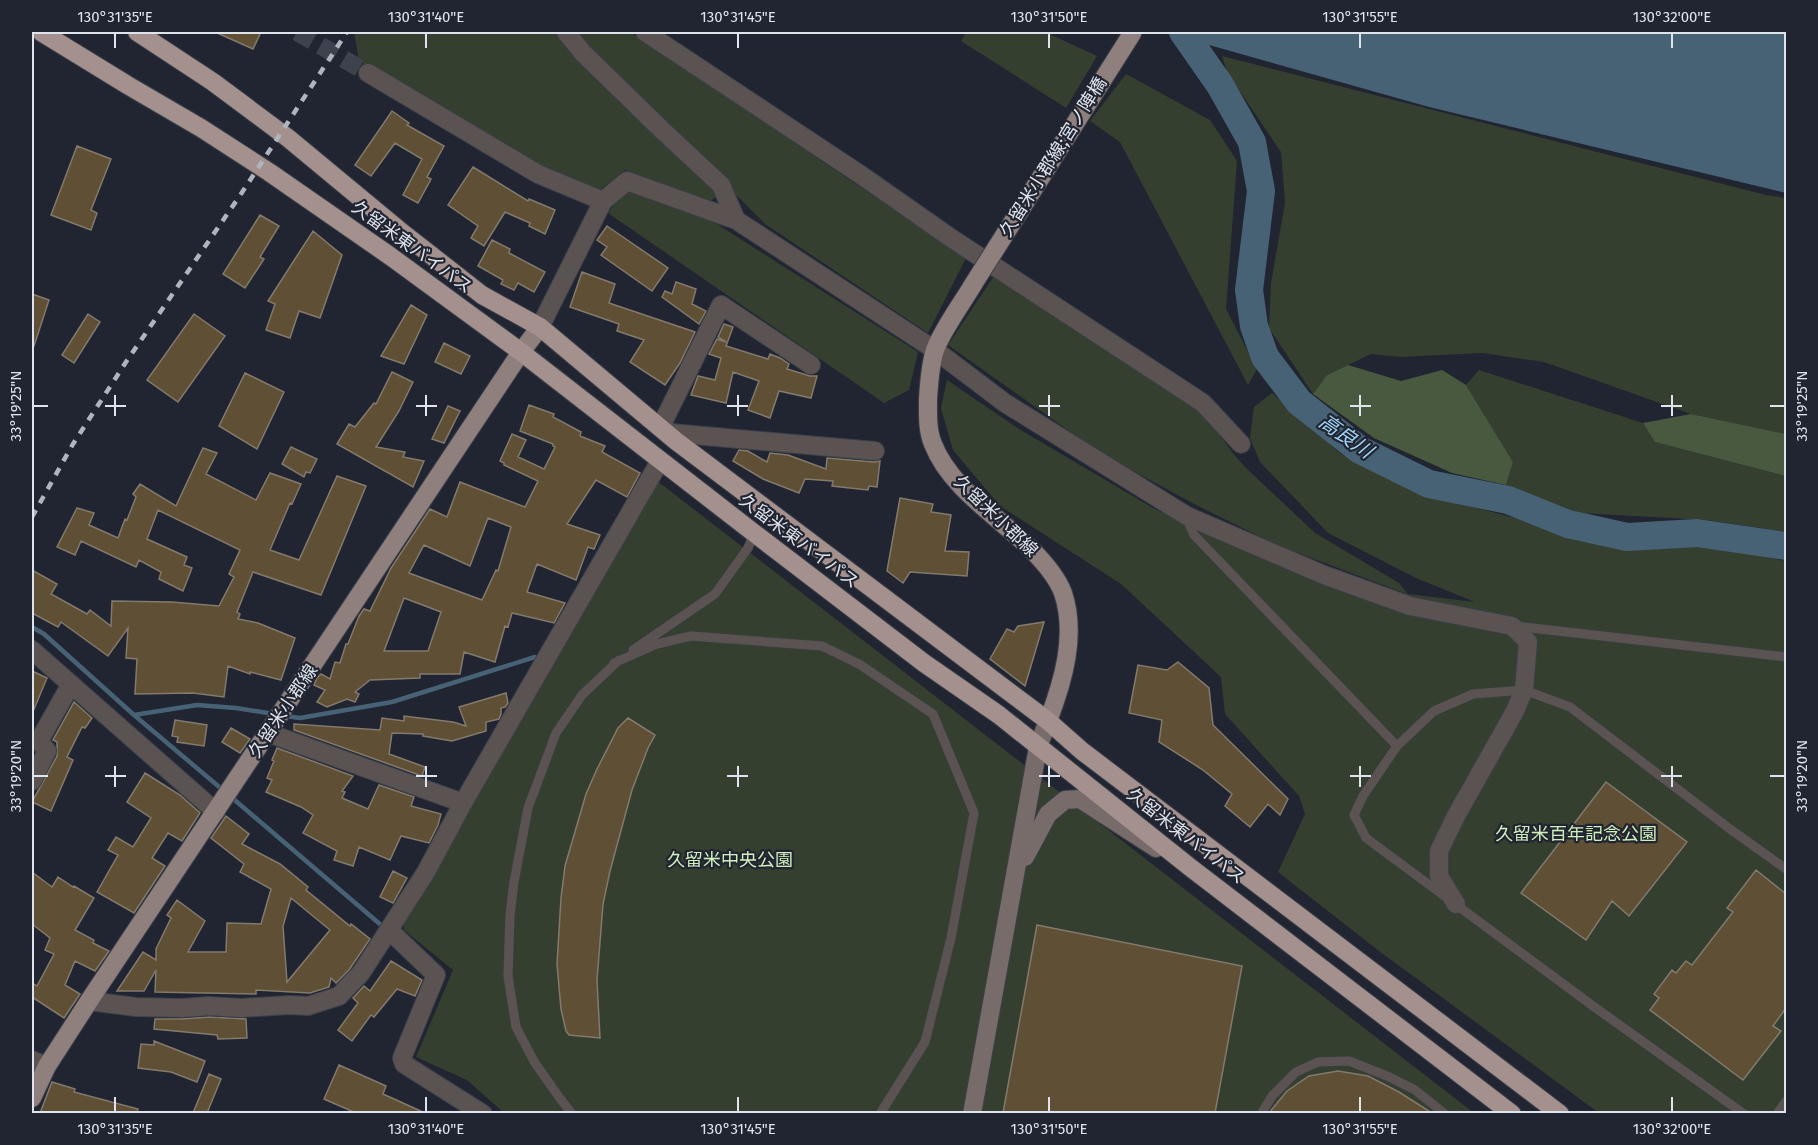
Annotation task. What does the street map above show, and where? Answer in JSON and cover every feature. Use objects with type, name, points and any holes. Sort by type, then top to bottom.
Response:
[{"type":"highway","name":"久留米東バイパス","points":[[41,32],[201,128],[269,172],[390,256],[521,352],[754,534],[924,663],[999,715],[1191,868],[1512,1113]]},
{"type":"highway","name":"久留米東バイパス","points":[[137,32],[213,82],[288,138],[482,295],[540,327],[685,447],[1048,721],[1082,751],[1560,1113]]},
{"type":"main road","name":"久留米小郡線;宮ノ陣橋","points":[[974,283],[1133,32]]},
{"type":"main road","name":"久留米小郡線","points":[[974,283],[935,350],[929,383],[927,414],[932,443],[947,468],[968,493],[1018,536],[1044,563],[1062,592],[1069,623],[1067,660],[1048,721]]},
{"type":"main road","name":"久留米小郡線","points":[[32,1098],[39,1063],[89,1001],[521,352],[540,327]]},
{"type":"street","points":[[566,32],[583,53],[721,184],[736,220]]},
{"type":"street","points":[[645,32],[861,175],[951,238],[1203,403],[1242,444]]},
{"type":"street","points":[[368,74],[538,174],[603,201]]},
{"type":"street","points":[[540,327],[603,201],[627,181],[736,220],[935,350],[1005,403],[1184,514],[1324,575],[1410,606],[1512,626],[1528,642],[1524,690],[1439,852],[1439,876],[1456,904]]},
{"type":"street","points":[[661,426],[721,305],[811,365]]},
{"type":"street","points":[[641,411],[671,433],[875,451]]},
{"type":"street","points":[[89,1001],[136,1007],[241,1008],[308,1006],[339,996],[361,973],[426,872],[463,803],[660,461]]},
{"type":"street","points":[[32,651],[216,812]]},
{"type":"street","points":[[32,781],[46,751],[39,741],[70,684]]},
{"type":"street","points":[[972,1113],[1038,747],[1048,721]]},
{"type":"street","points":[[268,734],[463,803]]},
{"type":"street","points":[[1016,876],[1048,814],[1065,800],[1080,799],[1191,868]]},
{"type":"street","points":[[389,930],[436,975],[402,1058],[404,1064],[483,1113]]},
{"type":"lane","points":[[1184,514],[1194,535],[1397,746]]},
{"type":"lane","points":[[572,1113],[558,1097],[516,1027],[508,976],[510,915],[528,808],[556,733],[582,695],[614,663],[715,594],[748,548],[754,534]]},
{"type":"lane","points":[[1512,626],[1786,657]]},
{"type":"lane","points":[[614,663],[657,644],[691,636],[822,646],[859,664],[933,714],[974,813],[951,938],[925,1042],[880,1113]]},
{"type":"lane","points":[[1743,1113],[1366,838],[1354,815],[1363,796],[1397,746],[1434,711],[1473,694],[1524,690],[1570,706],[1786,869]]},
{"type":"lane","points":[[1262,1113],[1272,1096],[1296,1072],[1318,1062],[1349,1061],[1415,1090],[1445,1113]]},
{"type":"lane","points":[[1777,1113],[1786,1101]]},
{"type":"green space","points":[[354,32],[562,32],[720,194],[710,201],[625,170],[596,193],[525,163],[359,61]]},
{"type":"green space","points":[[578,32],[630,32],[966,258],[928,333],[765,224],[602,60]]},
{"type":"green space","points":[[966,32],[1045,32],[1097,56],[1066,108],[961,41]]},
{"type":"green space","points":[[1222,56],[1766,195],[1786,198],[1786,434],[1691,414],[1544,362],[1482,353],[1400,357],[1371,354],[1327,375],[1313,394],[1269,328],[1271,283],[1285,203],[1281,152],[1227,72]]},
{"type":"green space","points":[[1126,74],[1210,120],[1237,161],[1226,309],[1257,369],[1248,385],[1120,142],[1090,121]]},
{"type":"green space","points":[[628,186],[706,217],[918,352],[909,390],[884,403],[608,213]]},
{"type":"green space","name":"久留米百年記念公園","points":[[994,276],[1200,408],[1246,468],[1315,533],[1399,583],[1408,594],[1475,602],[1416,578],[1328,533],[1260,462],[1250,438],[1254,407],[1272,393],[1341,454],[1453,502],[1629,547],[1702,544],[1786,561],[1786,1113],[1599,1113],[1379,951],[1278,872],[1305,814],[1299,796],[1225,714],[1221,677],[1121,584],[1000,506],[953,450],[941,408],[947,380],[1019,429],[1153,508],[1322,585],[1391,607],[1407,594],[1277,545],[1196,505],[1100,453],[948,345]]},
{"type":"green space","points":[[1348,365],[1401,381],[1442,370],[1466,385],[1513,462],[1506,485],[1452,473],[1374,438],[1313,394],[1327,375]]},
{"type":"green space","points":[[1479,370],[1643,423],[1655,442],[1786,476],[1786,532],[1707,520],[1579,513],[1506,485],[1513,462],[1466,385]]},
{"type":"green space","points":[[1691,414],[1786,434],[1786,476],[1655,442],[1643,423]]},
{"type":"green space","name":"久留米中央公園","points":[[656,480],[1474,1113],[504,1113],[467,1080],[416,1057],[453,970],[404,930],[403,919]]},
{"type":"water","points":[[1163,32],[1786,32],[1786,193],[1429,107]]},
{"type":"building","points":[[215,32],[261,32],[253,49]]},
{"type":"building","points":[[392,111],[409,123],[407,125],[444,146],[427,177],[431,179],[418,203],[403,195],[422,159],[395,143],[371,176],[355,165]]},
{"type":"building","points":[[77,146],[111,159],[91,210],[97,213],[91,230],[51,215]]},
{"type":"building","points":[[473,167],[528,201],[529,199],[555,210],[545,234],[529,226],[530,223],[505,212],[484,246],[471,238],[478,226],[448,205]]},
{"type":"building","points":[[260,215],[279,226],[260,257],[264,259],[245,288],[223,274]]},
{"type":"building","points":[[607,226],[668,268],[652,291],[601,255],[607,247],[597,240]]},
{"type":"building","points":[[313,231],[342,255],[320,318],[299,311],[290,338],[266,330],[275,304],[268,301]]},
{"type":"building","points":[[492,240],[510,249],[509,253],[545,272],[534,292],[518,283],[514,290],[501,284],[503,280],[478,266]]},
{"type":"building","points":[[582,272],[615,284],[609,303],[695,332],[680,363],[665,385],[630,362],[644,340],[617,331],[619,324],[570,307]]},
{"type":"building","points":[[676,282],[696,289],[692,304],[706,311],[699,324],[662,297],[665,291],[672,294]]},
{"type":"building","points":[[32,294],[49,300],[34,346],[32,346]]},
{"type":"building","points":[[411,305],[427,315],[404,364],[381,356]]},
{"type":"building","points":[[88,314],[100,322],[74,363],[62,355]]},
{"type":"building","points":[[194,314],[225,336],[178,402],[147,380]]},
{"type":"building","points":[[724,324],[733,327],[726,346],[768,359],[770,354],[789,364],[787,369],[817,376],[811,398],[779,391],[770,418],[748,410],[759,381],[733,372],[726,403],[691,395],[698,376],[715,380],[721,358],[709,354],[717,339],[726,342],[718,337]]},
{"type":"building","points":[[444,343],[470,356],[461,374],[435,362]]},
{"type":"building","points":[[392,372],[413,382],[399,411],[376,447],[405,452],[403,457],[424,461],[413,487],[337,444],[349,424],[355,427],[374,403],[376,404]]},
{"type":"building","points":[[245,373],[284,392],[257,449],[219,426]]},
{"type":"building","points":[[529,405],[554,414],[553,417],[581,432],[580,436],[605,446],[602,452],[640,473],[627,497],[596,480],[567,524],[600,535],[594,549],[588,547],[576,580],[537,564],[527,592],[565,603],[554,623],[512,613],[508,627],[505,626],[495,662],[464,652],[460,674],[420,674],[420,678],[370,680],[355,692],[359,694],[355,702],[347,699],[327,707],[317,702],[325,690],[314,685],[317,678],[321,674],[330,679],[335,662],[340,663],[359,616],[364,609],[370,611],[391,568],[430,509],[447,517],[460,482],[525,507],[538,481],[500,461],[512,434],[526,440],[518,457],[544,469],[555,447],[553,444],[520,431]],"holes":[[[488,518],[511,527],[498,571],[496,570],[482,600],[409,573],[424,545],[470,566]],[[404,598],[441,612],[428,651],[384,651]]]},
{"type":"building","points":[[448,406],[460,411],[444,443],[432,439]]},
{"type":"building","points":[[291,447],[317,459],[310,473],[306,472],[304,477],[282,464]]},
{"type":"building","points":[[203,448],[217,453],[206,474],[256,500],[270,473],[301,484],[292,504],[290,503],[270,550],[299,560],[337,476],[366,486],[321,595],[253,572],[237,612],[240,614],[238,619],[258,623],[295,638],[281,680],[250,672],[250,674],[228,666],[224,697],[193,693],[135,694],[137,659],[126,658],[128,628],[108,656],[61,622],[58,627],[32,613],[32,570],[57,584],[51,594],[87,614],[90,610],[111,626],[112,601],[172,602],[219,606],[234,577],[229,574],[240,550],[158,510],[147,539],[187,557],[184,565],[192,568],[183,591],[159,579],[161,572],[139,560],[136,567],[81,541],[75,555],[57,547],[77,508],[94,513],[89,525],[118,538],[136,497],[133,494],[140,484],[176,506]]},
{"type":"building","points":[[739,450],[748,451],[767,462],[770,453],[788,455],[826,469],[827,458],[880,461],[877,487],[869,486],[868,490],[832,486],[833,481],[805,479],[799,493],[763,479],[733,461]]},
{"type":"building","points":[[900,498],[933,504],[931,512],[951,515],[945,551],[969,552],[967,576],[910,572],[903,583],[887,571]]},
{"type":"building","points":[[1044,622],[1025,686],[990,659],[1007,629],[1014,632],[1018,626]]},
{"type":"building","points":[[1178,662],[1209,688],[1213,725],[1288,799],[1280,815],[1268,804],[1250,827],[1225,806],[1232,794],[1203,770],[1159,742],[1162,720],[1129,713],[1138,665],[1167,670]]},
{"type":"building","points":[[32,671],[47,678],[32,714]]},
{"type":"building","points":[[506,693],[508,703],[501,708],[499,719],[486,722],[486,731],[452,741],[423,736],[423,734],[392,733],[389,754],[425,767],[422,776],[294,730],[294,724],[380,730],[382,718],[404,721],[404,716],[453,722],[466,726],[459,707]]},
{"type":"building","points":[[74,702],[92,718],[85,728],[82,727],[67,757],[73,760],[51,811],[32,802],[57,756],[57,742],[53,740]]},
{"type":"building","points":[[628,718],[655,735],[632,790],[603,904],[597,980],[600,1038],[569,1035],[561,1009],[557,964],[565,866],[586,794],[618,728]]},
{"type":"building","points":[[175,720],[207,725],[204,746],[177,742],[178,737],[172,736]]},
{"type":"building","points":[[231,728],[250,739],[240,753],[222,742]]},
{"type":"building","points":[[277,748],[353,776],[342,791],[345,792],[342,798],[368,809],[379,785],[414,797],[411,806],[441,814],[429,843],[401,836],[390,860],[359,847],[353,866],[334,860],[337,851],[303,833],[313,815],[301,807],[266,792],[272,780],[267,778]]},
{"type":"building","points":[[145,773],[180,795],[200,813],[182,841],[168,833],[152,858],[165,866],[134,913],[97,892],[118,855],[108,850],[116,837],[133,847],[151,818],[127,802]]},
{"type":"building","points":[[1606,782],[1687,842],[1629,916],[1612,901],[1586,940],[1521,893]]},
{"type":"building","points":[[226,816],[249,834],[242,844],[280,864],[308,887],[306,890],[350,926],[351,924],[370,939],[349,970],[336,983],[331,978],[329,987],[310,993],[256,990],[256,994],[155,992],[156,970],[144,991],[117,991],[143,952],[156,960],[156,949],[171,918],[167,915],[177,900],[205,921],[188,952],[226,952],[227,923],[261,924],[271,889],[240,872],[244,864],[211,838]],"holes":[[[291,898],[330,930],[287,982],[283,926]]]},
{"type":"building","points":[[1756,870],[1786,894],[1786,1008],[1773,1026],[1781,1031],[1743,1080],[1650,1010],[1659,998],[1654,994],[1672,970],[1676,973],[1686,961],[1692,965],[1733,912],[1727,908]]},
{"type":"building","points":[[393,871],[407,878],[393,903],[380,897]]},
{"type":"building","points":[[32,872],[52,887],[58,877],[94,898],[75,930],[109,951],[95,971],[75,961],[65,985],[80,994],[64,1018],[32,997],[32,983],[37,986],[54,954],[45,950],[50,938],[32,924]]},
{"type":"building","points":[[1037,925],[1242,966],[1215,1113],[1003,1113]]},
{"type":"building","points":[[391,961],[422,980],[415,996],[397,989],[374,1017],[371,1015],[352,1041],[338,1030],[358,1003],[353,998],[364,986],[370,991]]},
{"type":"building","points":[[209,1017],[246,1019],[247,1038],[218,1039],[217,1035],[154,1029],[155,1019]]},
{"type":"building","points":[[154,1041],[205,1061],[197,1082],[171,1072],[138,1068],[141,1044],[154,1045]]},
{"type":"building","points":[[339,1065],[386,1086],[383,1094],[425,1113],[356,1113],[324,1099]]},
{"type":"building","points":[[1338,1071],[1368,1076],[1432,1113],[1269,1113],[1287,1091],[1309,1076]]},
{"type":"building","points":[[209,1074],[221,1079],[207,1113],[193,1113]]},
{"type":"building","points":[[52,1082],[75,1089],[74,1092],[138,1109],[137,1113],[40,1113]]},
{"type":"waterway","name":"高良川","points":[[1183,32],[1220,85],[1252,142],[1261,191],[1249,290],[1254,326],[1265,357],[1299,402],[1360,450],[1429,484],[1508,500],[1568,524],[1627,537],[1697,533],[1786,546]]},
{"type":"waterway","points":[[32,627],[44,634],[134,715],[224,791]]},
{"type":"waterway","points":[[285,716],[300,718],[392,702],[535,657]]},
{"type":"waterway","points":[[134,715],[197,705],[274,714]]},
{"type":"waterway","points":[[230,796],[381,925]]},
{"type":"tunnel","points":[[297,32],[368,73]]},
{"type":"railway","points":[[32,517],[73,444],[126,362],[241,194],[347,32]]}]
